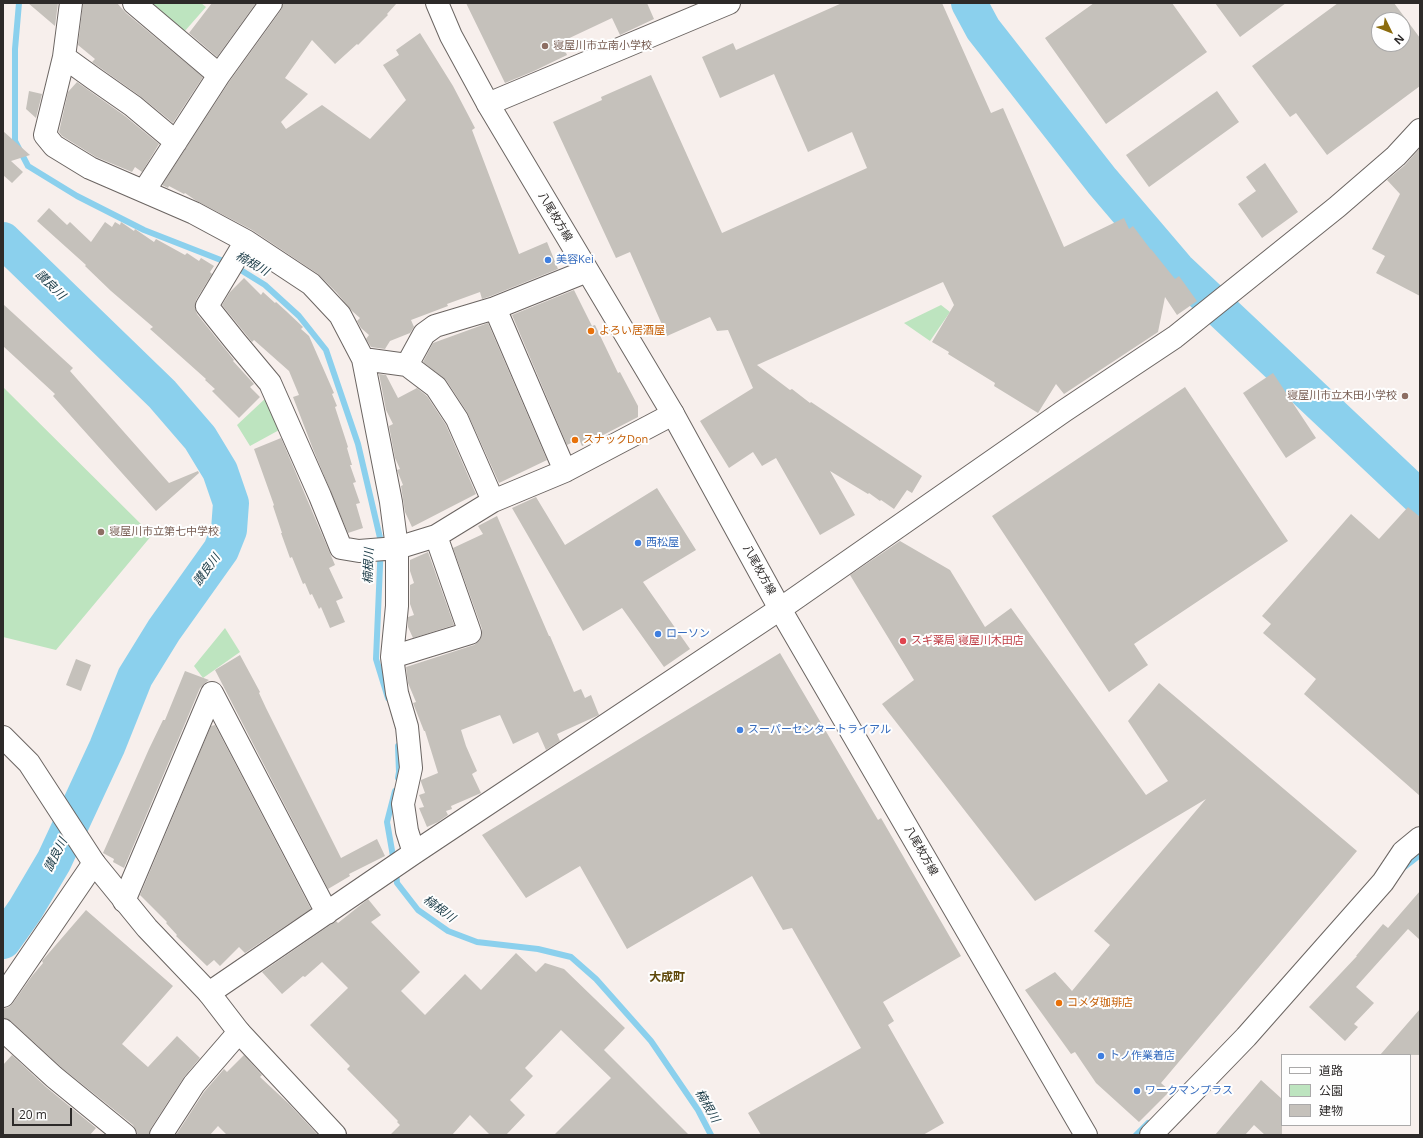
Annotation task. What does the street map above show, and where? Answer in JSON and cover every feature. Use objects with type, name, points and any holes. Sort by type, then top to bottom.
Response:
[{"type":"street","points":[[71,3],[64,57],[45,135],[54,146],[90,168],[194,213],[242,248],[311,284],[340,316],[363,359],[391,502],[397,606],[392,657],[396,693],[407,727],[411,768],[403,804],[410,856]]},
{"type":"street","points":[[134,3],[219,75]]},
{"type":"street","points":[[144,191],[219,75],[272,3]]},
{"type":"street","name":"八尾枚方線","points":[[437,3],[452,36],[488,104],[673,414],[780,609],[1086,1135]]},
{"type":"street","points":[[488,104],[729,3]]},
{"type":"street","points":[[64,57],[133,106],[176,142]]},
{"type":"street","points":[[209,993],[410,856],[780,609],[1064,411],[1175,337],[1337,207],[1396,156],[1420,130]]},
{"type":"street","points":[[242,248],[207,306],[270,383],[320,496],[340,548],[359,551],[394,548],[436,536],[494,501],[565,471],[673,414]]},
{"type":"street","points":[[407,366],[424,334],[435,326],[495,308],[587,271]]},
{"type":"street","points":[[495,308],[565,471]]},
{"type":"street","points":[[363,359],[407,366],[436,387],[457,419],[494,501]]},
{"type":"street","points":[[392,657],[470,633],[436,536]]},
{"type":"street","points":[[124,901],[212,693],[327,913]]},
{"type":"street","points":[[3,737],[29,763],[94,863],[124,901],[147,928],[209,993],[240,1032],[335,1135]]},
{"type":"street","points":[[1151,1135],[1246,1037],[1384,882],[1403,852],[1420,838]]},
{"type":"street","points":[[3,996],[94,863]]},
{"type":"street","points":[[3,1030],[54,1077],[125,1135]]},
{"type":"street","points":[[161,1135],[194,1084],[240,1032]]},
{"type":"green space","points":[[150,3],[201,3],[206,7],[184,32]]},
{"type":"green space","points":[[941,305],[950,312],[930,341],[904,323]]},
{"type":"green space","points":[[3,387],[152,535],[56,650],[3,637]]},
{"type":"green space","points":[[268,396],[281,429],[250,446],[237,425]]},
{"type":"green space","points":[[225,628],[240,652],[203,678],[194,666]]},
{"type":"building","points":[[28,3],[58,3],[55,26]]},
{"type":"building","points":[[83,3],[117,3],[126,13],[203,77],[173,123],[140,96],[92,62],[95,59],[78,45]]},
{"type":"building","points":[[212,3],[256,3],[217,57],[189,33]]},
{"type":"building","points":[[283,3],[397,3],[387,14],[388,15],[358,45],[357,44],[335,64],[312,40],[285,78],[308,94],[281,122],[286,129],[322,105],[370,139],[406,100],[383,65],[399,55],[396,50],[420,33],[453,86],[475,128],[472,130],[519,254],[547,242],[558,269],[482,299],[480,292],[447,304],[448,306],[411,320],[414,327],[410,333],[390,341],[385,349],[371,347],[366,339],[369,335],[361,328],[357,321],[360,318],[318,274],[252,230],[195,200],[185,193],[184,194],[169,186],[168,188],[162,185],[229,82],[281,10]]},
{"type":"building","name":"寝屋川市立南小学校","points":[[466,3],[647,3],[654,19],[620,35],[612,18],[561,42],[567,55],[505,83]]},
{"type":"building","points":[[842,3],[942,3],[991,113],[1003,108],[1064,247],[1124,218],[1129,229],[1133,226],[1175,279],[1179,276],[1197,301],[1177,315],[1165,297],[1158,332],[1064,394],[1056,384],[1038,413],[994,386],[995,383],[948,354],[949,352],[932,342],[954,305],[943,282],[757,365],[790,390],[792,389],[810,403],[811,402],[922,476],[912,493],[907,490],[894,509],[830,471],[855,515],[820,535],[776,458],[762,466],[753,452],[729,468],[700,421],[753,388],[728,330],[717,331],[710,317],[667,336],[630,252],[616,258],[553,122],[602,100],[601,97],[651,75],[722,233],[867,168],[852,132],[808,152],[774,74],[720,98],[702,57],[733,43],[736,50]]},
{"type":"building","points":[[1094,3],[1172,3],[1207,52],[1106,124],[1045,38]]},
{"type":"building","points":[[1215,3],[1286,3],[1240,37]]},
{"type":"building","points":[[1338,3],[1394,3],[1401,12],[1371,12],[1371,52],[1411,52],[1411,26],[1420,38],[1420,86],[1327,155],[1296,113],[1290,117],[1252,66]]},
{"type":"building","points":[[77,82],[125,116],[159,144],[142,172],[135,167],[132,172],[96,157],[62,136],[59,132],[68,92]]},
{"type":"building","points":[[29,91],[42,94],[36,118],[26,109]]},
{"type":"building","points":[[1217,91],[1239,122],[1149,187],[1126,155]]},
{"type":"building","points":[[3,131],[30,155],[11,161],[23,172],[12,183],[3,175]]},
{"type":"building","points":[[1420,148],[1420,296],[1376,273],[1385,256],[1372,249],[1400,194],[1387,180],[1405,165]]},
{"type":"building","points":[[1265,163],[1298,212],[1262,238],[1238,204],[1256,191],[1246,177]]},
{"type":"building","points":[[49,208],[67,225],[70,222],[91,242],[105,222],[112,227],[115,222],[120,225],[121,222],[134,231],[135,229],[154,242],[156,239],[185,255],[187,253],[199,261],[201,258],[214,266],[210,272],[212,274],[196,300],[195,307],[197,314],[234,360],[233,361],[254,384],[250,387],[260,397],[239,418],[212,391],[215,389],[205,380],[206,379],[150,329],[153,327],[111,291],[85,266],[86,265],[37,221]]},
{"type":"building","points":[[244,278],[261,295],[263,292],[275,303],[276,302],[303,327],[301,329],[309,336],[334,393],[332,394],[337,406],[335,407],[348,447],[352,465],[350,465],[356,482],[353,483],[360,503],[356,504],[363,528],[348,533],[293,397],[299,395],[289,371],[254,340],[252,342],[222,305],[230,292]]},
{"type":"building","points":[[574,290],[592,326],[595,325],[618,373],[620,372],[638,406],[638,417],[582,446],[579,439],[567,445],[512,315]]},
{"type":"building","points":[[3,304],[73,368],[70,371],[169,483],[198,471],[199,473],[156,511],[53,396],[55,394],[3,346]]},
{"type":"building","points":[[488,323],[547,460],[499,483],[467,412],[446,380],[423,362],[433,343]]},
{"type":"building","points":[[1273,373],[1316,438],[1286,458],[1243,393]]},
{"type":"building","points":[[379,374],[386,375],[398,398],[417,388],[427,396],[446,425],[476,494],[412,527],[405,512],[401,486],[403,485],[397,470],[400,469],[395,458],[389,426],[393,424],[386,410]]},
{"type":"building","points":[[1185,387],[1288,541],[1134,644],[1148,665],[1109,692],[992,516]]},
{"type":"building","points":[[281,438],[335,565],[329,568],[343,598],[336,601],[345,622],[330,628],[321,607],[319,609],[312,594],[310,595],[305,583],[303,584],[292,557],[290,558],[281,533],[273,506],[274,505],[254,449]]},
{"type":"building","points":[[657,488],[696,550],[643,582],[690,649],[664,667],[622,608],[583,631],[512,508],[536,497],[565,545]]},
{"type":"building","points":[[1408,507],[1420,517],[1420,796],[1304,694],[1316,679],[1263,633],[1271,624],[1262,616],[1351,514],[1379,539]]},
{"type":"building","points":[[497,516],[574,692],[581,689],[585,698],[591,695],[599,715],[557,734],[560,741],[546,750],[538,732],[513,744],[500,715],[461,730],[477,771],[472,774],[481,793],[451,806],[452,809],[446,811],[448,815],[427,827],[419,808],[424,807],[419,795],[425,793],[421,780],[438,773],[425,731],[413,703],[416,702],[408,683],[406,667],[474,645],[479,641],[482,635],[482,629],[453,548],[483,534],[478,526]]},
{"type":"building","points":[[900,541],[950,570],[985,627],[1011,608],[1146,795],[1168,781],[1128,721],[1159,683],[1357,851],[1161,1083],[1170,1091],[1139,1122],[1096,1083],[1075,1052],[1071,1054],[1025,990],[1055,972],[1072,991],[1110,945],[1094,931],[1206,799],[1035,901],[882,704],[914,680],[850,575]]},
{"type":"building","points":[[428,552],[454,625],[413,638],[408,627],[408,617],[414,615],[410,604],[410,585],[414,583],[410,571],[410,560]]},
{"type":"building","points":[[780,653],[878,820],[881,818],[961,956],[883,1002],[894,1021],[888,1025],[944,1123],[923,1135],[761,1135],[748,1113],[861,1048],[792,928],[783,930],[752,876],[627,949],[580,866],[526,898],[482,835]]},
{"type":"building","points":[[240,655],[260,692],[259,693],[266,708],[341,858],[377,839],[385,856],[349,874],[350,876],[328,889],[215,670]]},
{"type":"building","points":[[76,659],[91,665],[81,691],[66,685]]},
{"type":"building","points":[[185,671],[209,680],[200,688],[124,868],[113,862],[114,859],[103,853],[149,749],[163,720],[165,720]]},
{"type":"building","points":[[215,725],[311,909],[245,953],[239,947],[220,966],[214,960],[207,966],[176,936],[177,935],[166,923],[167,922],[140,895],[211,726]]},
{"type":"building","points":[[1420,891],[1420,940],[1408,929],[1356,987],[1374,1003],[1354,1024],[1358,1027],[1345,1041],[1309,1007],[1357,956],[1383,924],[1388,928]]},
{"type":"building","points":[[368,899],[381,915],[371,922],[420,972],[401,991],[425,1015],[465,974],[481,990],[516,953],[536,972],[545,963],[564,969],[625,1028],[604,1050],[689,1135],[554,1135],[611,1078],[561,1030],[525,1068],[533,1076],[510,1100],[525,1115],[506,1135],[490,1135],[470,1115],[452,1135],[390,1135],[400,1125],[397,1122],[398,1121],[347,1069],[350,1066],[310,1025],[348,988],[322,962],[282,994],[262,972],[336,921],[338,923]]},
{"type":"building","points":[[86,910],[173,986],[122,1044],[148,1067],[177,1036],[200,1058],[184,1077],[151,1128],[149,1135],[138,1135],[133,1125],[62,1068],[11,1021],[3,1018],[3,1009],[9,1007],[13,1003],[43,963],[42,961]]},
{"type":"building","points":[[1420,1009],[1420,1055],[1381,1054]]},
{"type":"building","points":[[12,1055],[46,1087],[96,1128],[90,1135],[3,1135],[3,1065]]},
{"type":"building","points":[[244,1055],[262,1075],[260,1077],[289,1104],[318,1135],[227,1135],[218,1126],[210,1135],[176,1135],[204,1092],[224,1069],[227,1072]]},
{"type":"building","points":[[1261,1080],[1281,1098],[1282,1135],[1265,1135],[1254,1125],[1245,1135],[1215,1135]]},
{"type":"waterway","name":"楠根川","points":[[19,3],[15,49],[15,141],[28,166],[77,196],[144,230],[231,264],[265,285],[299,316],[326,350],[358,444],[381,542],[376,659],[388,698]]},
{"type":"waterway","points":[[969,3],[983,29],[1102,181],[1177,269],[1420,498]]},
{"type":"waterway","name":"讃良川","points":[[3,240],[162,394],[200,438],[220,471],[231,503],[229,530],[221,550],[164,630],[135,677],[107,747],[54,861],[25,910],[3,941]]},
{"type":"waterway","name":"楠根川","points":[[398,746],[398,778]]},
{"type":"waterway","name":"楠根川","points":[[394,862],[387,822],[395,791]]},
{"type":"waterway","points":[[1402,869],[1420,855]]},
{"type":"waterway","name":"楠根川","points":[[396,872],[397,883],[418,910],[448,931],[477,942],[538,949],[571,957],[596,979],[651,1041],[698,1110],[711,1135]]},
{"type":"waterway","points":[[1136,1135],[1148,1123]]},
{"type":"place","name":"寝屋川市立南小学校","points":[[545,46]]},
{"type":"place","name":"美容Kei","points":[[548,260]]},
{"type":"place","name":"よろい居酒屋","points":[[591,331]]},
{"type":"place","name":"寝屋川市立木田小学校","points":[[1405,396]]},
{"type":"place","name":"スナックDon","points":[[575,440]]},
{"type":"place","name":"寝屋川市立第七中学校","points":[[101,532]]},
{"type":"place","name":"西松屋","points":[[638,543]]},
{"type":"place","name":"ローソン","points":[[658,634]]},
{"type":"place","name":"スギ薬局 寝屋川木田店","points":[[903,641]]},
{"type":"place","name":"スーパーセンタートライアル","points":[[740,730]]},
{"type":"place","name":"コメダ珈琲店","points":[[1059,1003]]},
{"type":"place","name":"トノ作業着店","points":[[1101,1056]]},
{"type":"place","name":"ワークマンプラス","points":[[1137,1091]]},
{"type":"district","name":"大成町","points":[[667,978]]}]
